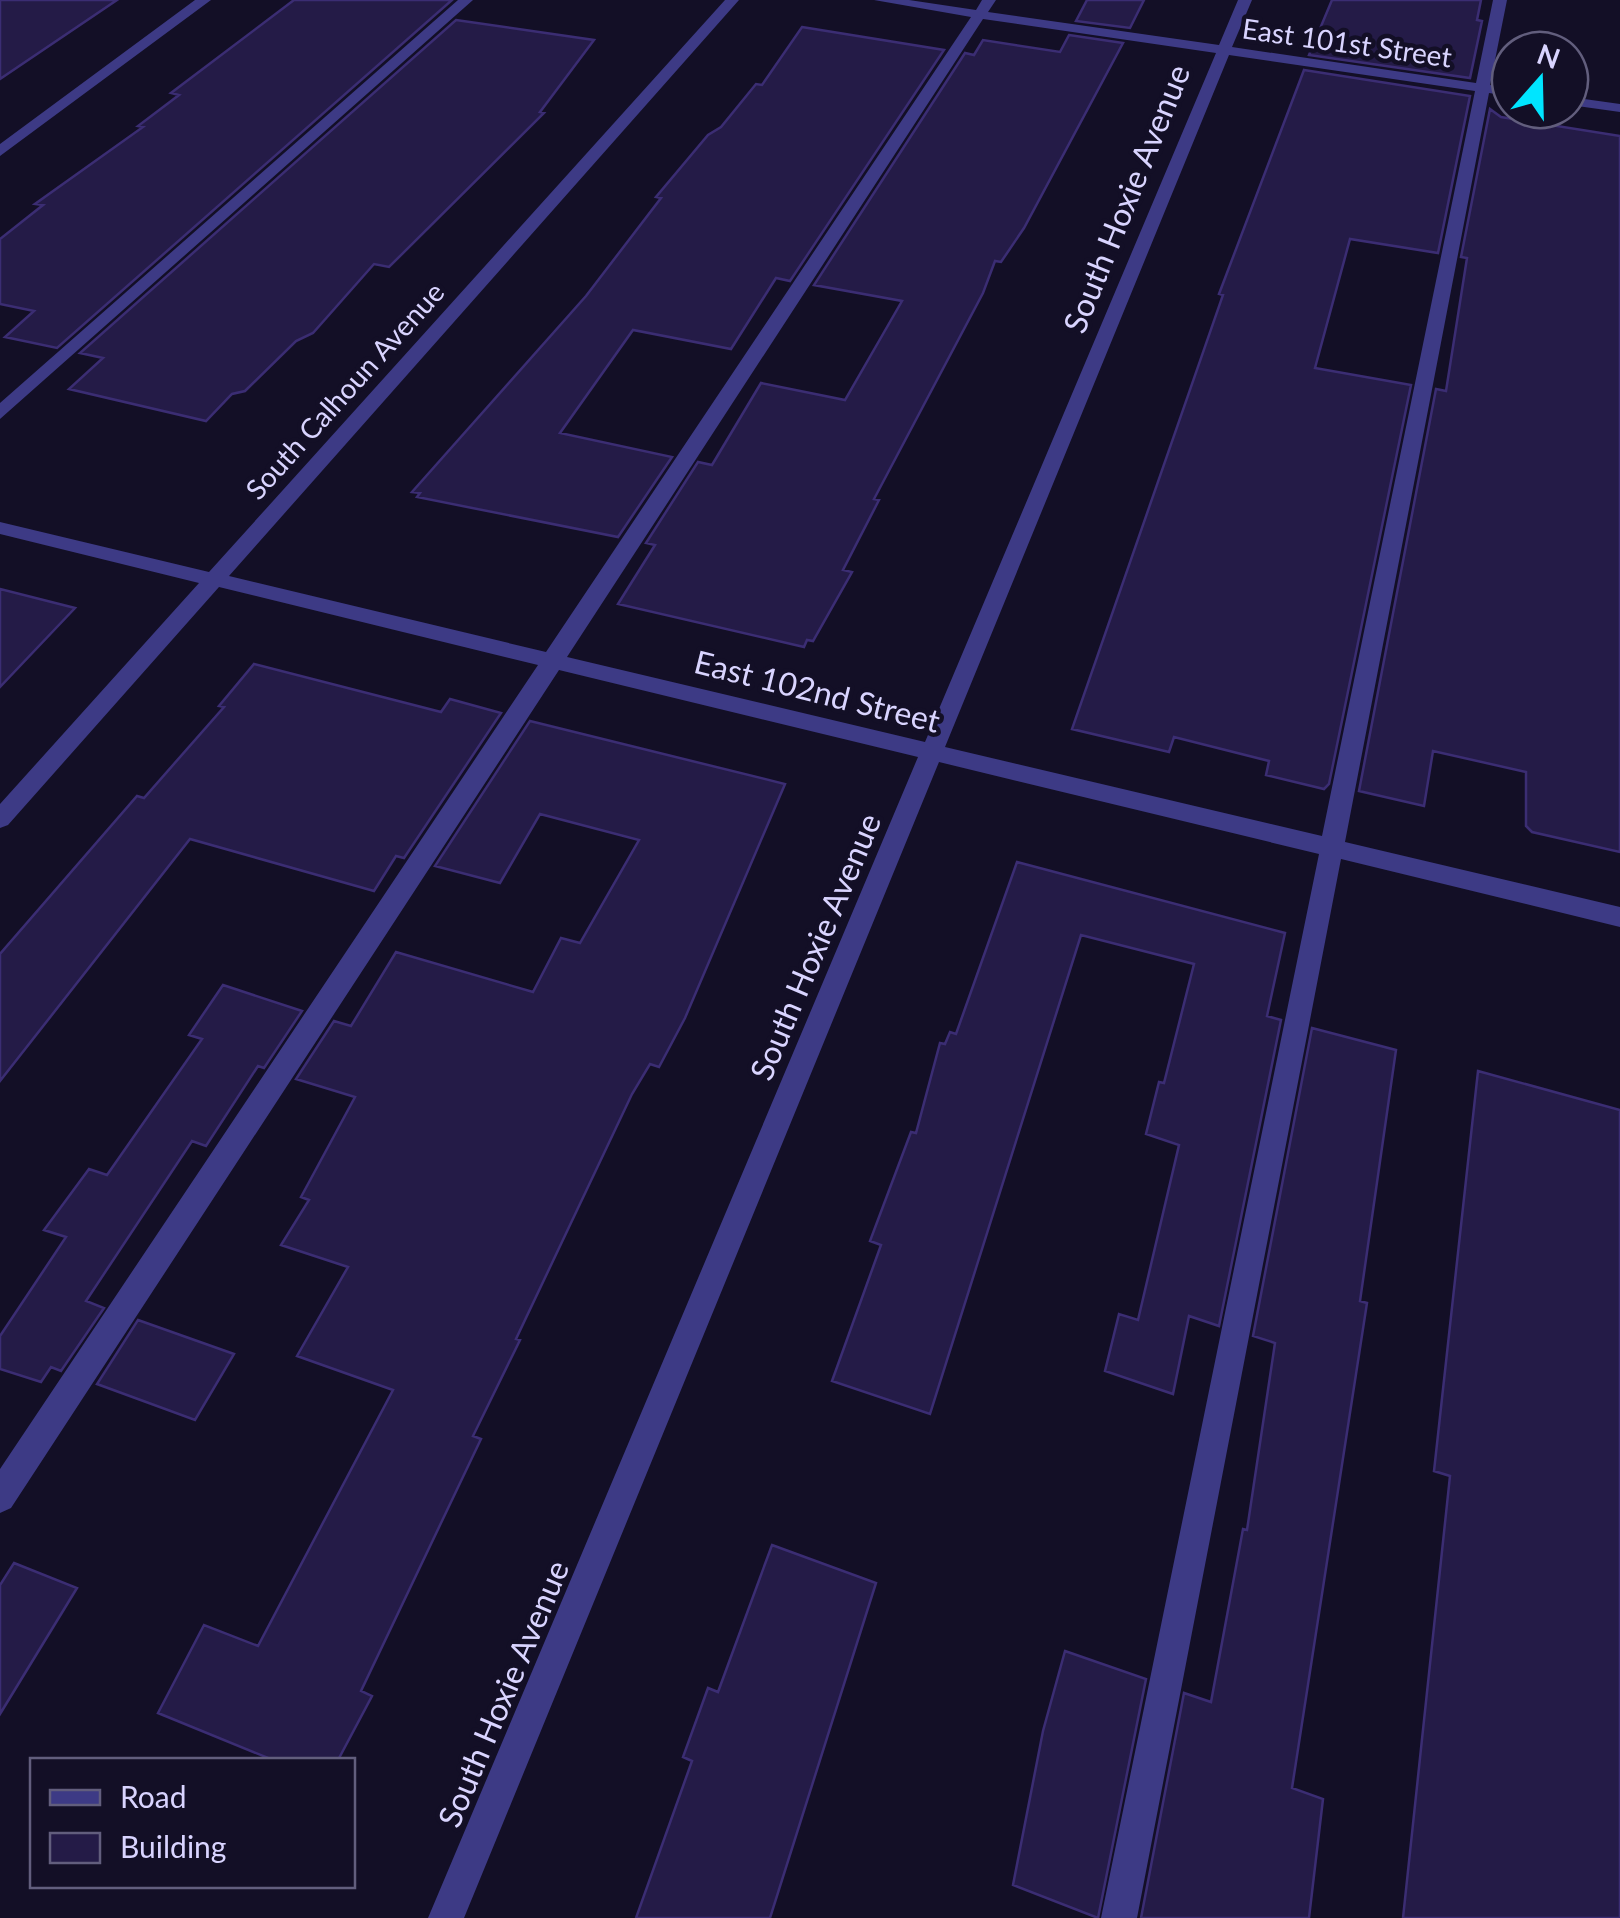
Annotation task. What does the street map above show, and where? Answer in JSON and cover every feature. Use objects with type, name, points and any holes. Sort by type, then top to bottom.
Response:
[{"type":"street","points":[[0,151],[204,0]]},
{"type":"street","points":[[0,413],[466,0]]},
{"type":"street","name":"South Calhoun Avenue","points":[[0,819],[732,0]]},
{"type":"street","name":"East 101st Street","points":[[881,0],[984,7],[1224,50],[1490,89]]},
{"type":"street","name":"South Hoxie Avenue","points":[[446,1918],[1245,0]]},
{"type":"street","points":[[1119,1918],[1500,0]]},
{"type":"street","points":[[0,1497],[984,7]]},
{"type":"street","points":[[1590,103],[1620,108]]},
{"type":"street","name":"East 102nd Street","points":[[0,528],[1620,917]]},
{"type":"building","points":[[0,0],[117,0],[0,79]]},
{"type":"building","points":[[294,0],[452,0],[57,348],[5,337],[34,311],[0,304],[0,239],[43,205],[35,204],[143,127],[138,126],[179,95],[171,93]]},
{"type":"building","points":[[1087,0],[1144,0],[1130,28],[1076,21]]},
{"type":"building","points":[[1332,0],[1481,0],[1477,20],[1482,21],[1470,78],[1309,55]]},
{"type":"building","points":[[456,20],[594,40],[540,112],[544,113],[389,267],[374,264],[313,333],[296,341],[245,391],[232,394],[206,421],[69,389],[103,358],[80,353]]},
{"type":"building","points":[[802,27],[944,50],[790,281],[776,278],[731,349],[633,330],[560,433],[672,457],[618,537],[417,497],[420,493],[412,492],[586,296],[661,198],[656,197],[756,84],[762,85]]},
{"type":"building","points":[[1069,35],[1123,43],[1024,228],[1001,262],[995,261],[983,293],[874,499],[879,500],[843,570],[852,572],[813,641],[807,640],[804,647],[618,604],[655,545],[646,543],[698,462],[712,465],[761,383],[845,400],[902,301],[814,285],[965,53],[974,55],[983,40],[1060,52]]},
{"type":"building","points":[[1304,70],[1470,96],[1438,253],[1350,239],[1315,368],[1411,385],[1329,784],[1324,789],[1266,775],[1269,761],[1174,737],[1169,752],[1072,729],[1223,295],[1219,294]]},
{"type":"building","points":[[1490,109],[1490,130],[1582,130],[1620,136],[1620,852],[1532,832],[1526,826],[1526,772],[1433,751],[1424,806],[1359,791],[1436,389],[1446,391],[1467,258],[1461,257]]},
{"type":"building","points":[[0,589],[75,608],[0,687]]},
{"type":"building","points":[[254,664],[441,712],[450,699],[501,713],[404,858],[396,856],[374,891],[190,839],[0,1081],[0,954],[137,796],[144,798],[224,707],[219,706]]},
{"type":"building","points":[[530,721],[785,784],[685,1018],[659,1067],[650,1064],[632,1094],[516,1339],[520,1340],[473,1436],[481,1439],[361,1691],[372,1696],[339,1758],[268,1758],[158,1713],[204,1625],[258,1646],[393,1390],[297,1356],[348,1267],[281,1245],[309,1200],[301,1197],[355,1097],[296,1079],[334,1021],[351,1026],[396,952],[533,992],[561,938],[580,943],[639,840],[540,814],[500,883],[435,866]]},
{"type":"building","points":[[1017,862],[1285,933],[1267,1016],[1281,1020],[1219,1326],[1189,1316],[1173,1394],[1105,1371],[1119,1314],[1138,1320],[1179,1145],[1146,1134],[1159,1082],[1164,1083],[1194,964],[1081,935],[930,1414],[832,1381],[881,1245],[870,1241],[911,1132],[916,1133],[940,1043],[945,1044],[950,1032],[956,1034]]},
{"type":"building","points":[[223,985],[302,1011],[264,1068],[258,1066],[206,1146],[192,1141],[86,1301],[104,1308],[61,1371],[51,1367],[41,1382],[0,1369],[0,1336],[66,1237],[44,1230],[89,1169],[107,1175],[202,1039],[189,1035]]},
{"type":"building","points":[[1312,1028],[1396,1050],[1360,1301],[1367,1303],[1292,1788],[1323,1799],[1309,1918],[1141,1918],[1184,1693],[1211,1702],[1243,1529],[1247,1530],[1275,1343],[1253,1336]]},
{"type":"building","points":[[1478,1071],[1620,1110],[1620,1918],[1403,1918],[1450,1476],[1434,1471]]},
{"type":"building","points":[[138,1320],[234,1354],[195,1420],[97,1384]]},
{"type":"building","points":[[772,1545],[876,1583],[770,1918],[636,1918],[692,1761],[683,1757],[708,1688],[718,1692]]},
{"type":"building","points":[[14,1563],[77,1588],[0,1714],[0,1585]]},
{"type":"building","points":[[1065,1651],[1146,1679],[1098,1918],[1013,1885],[1043,1731]]}]
